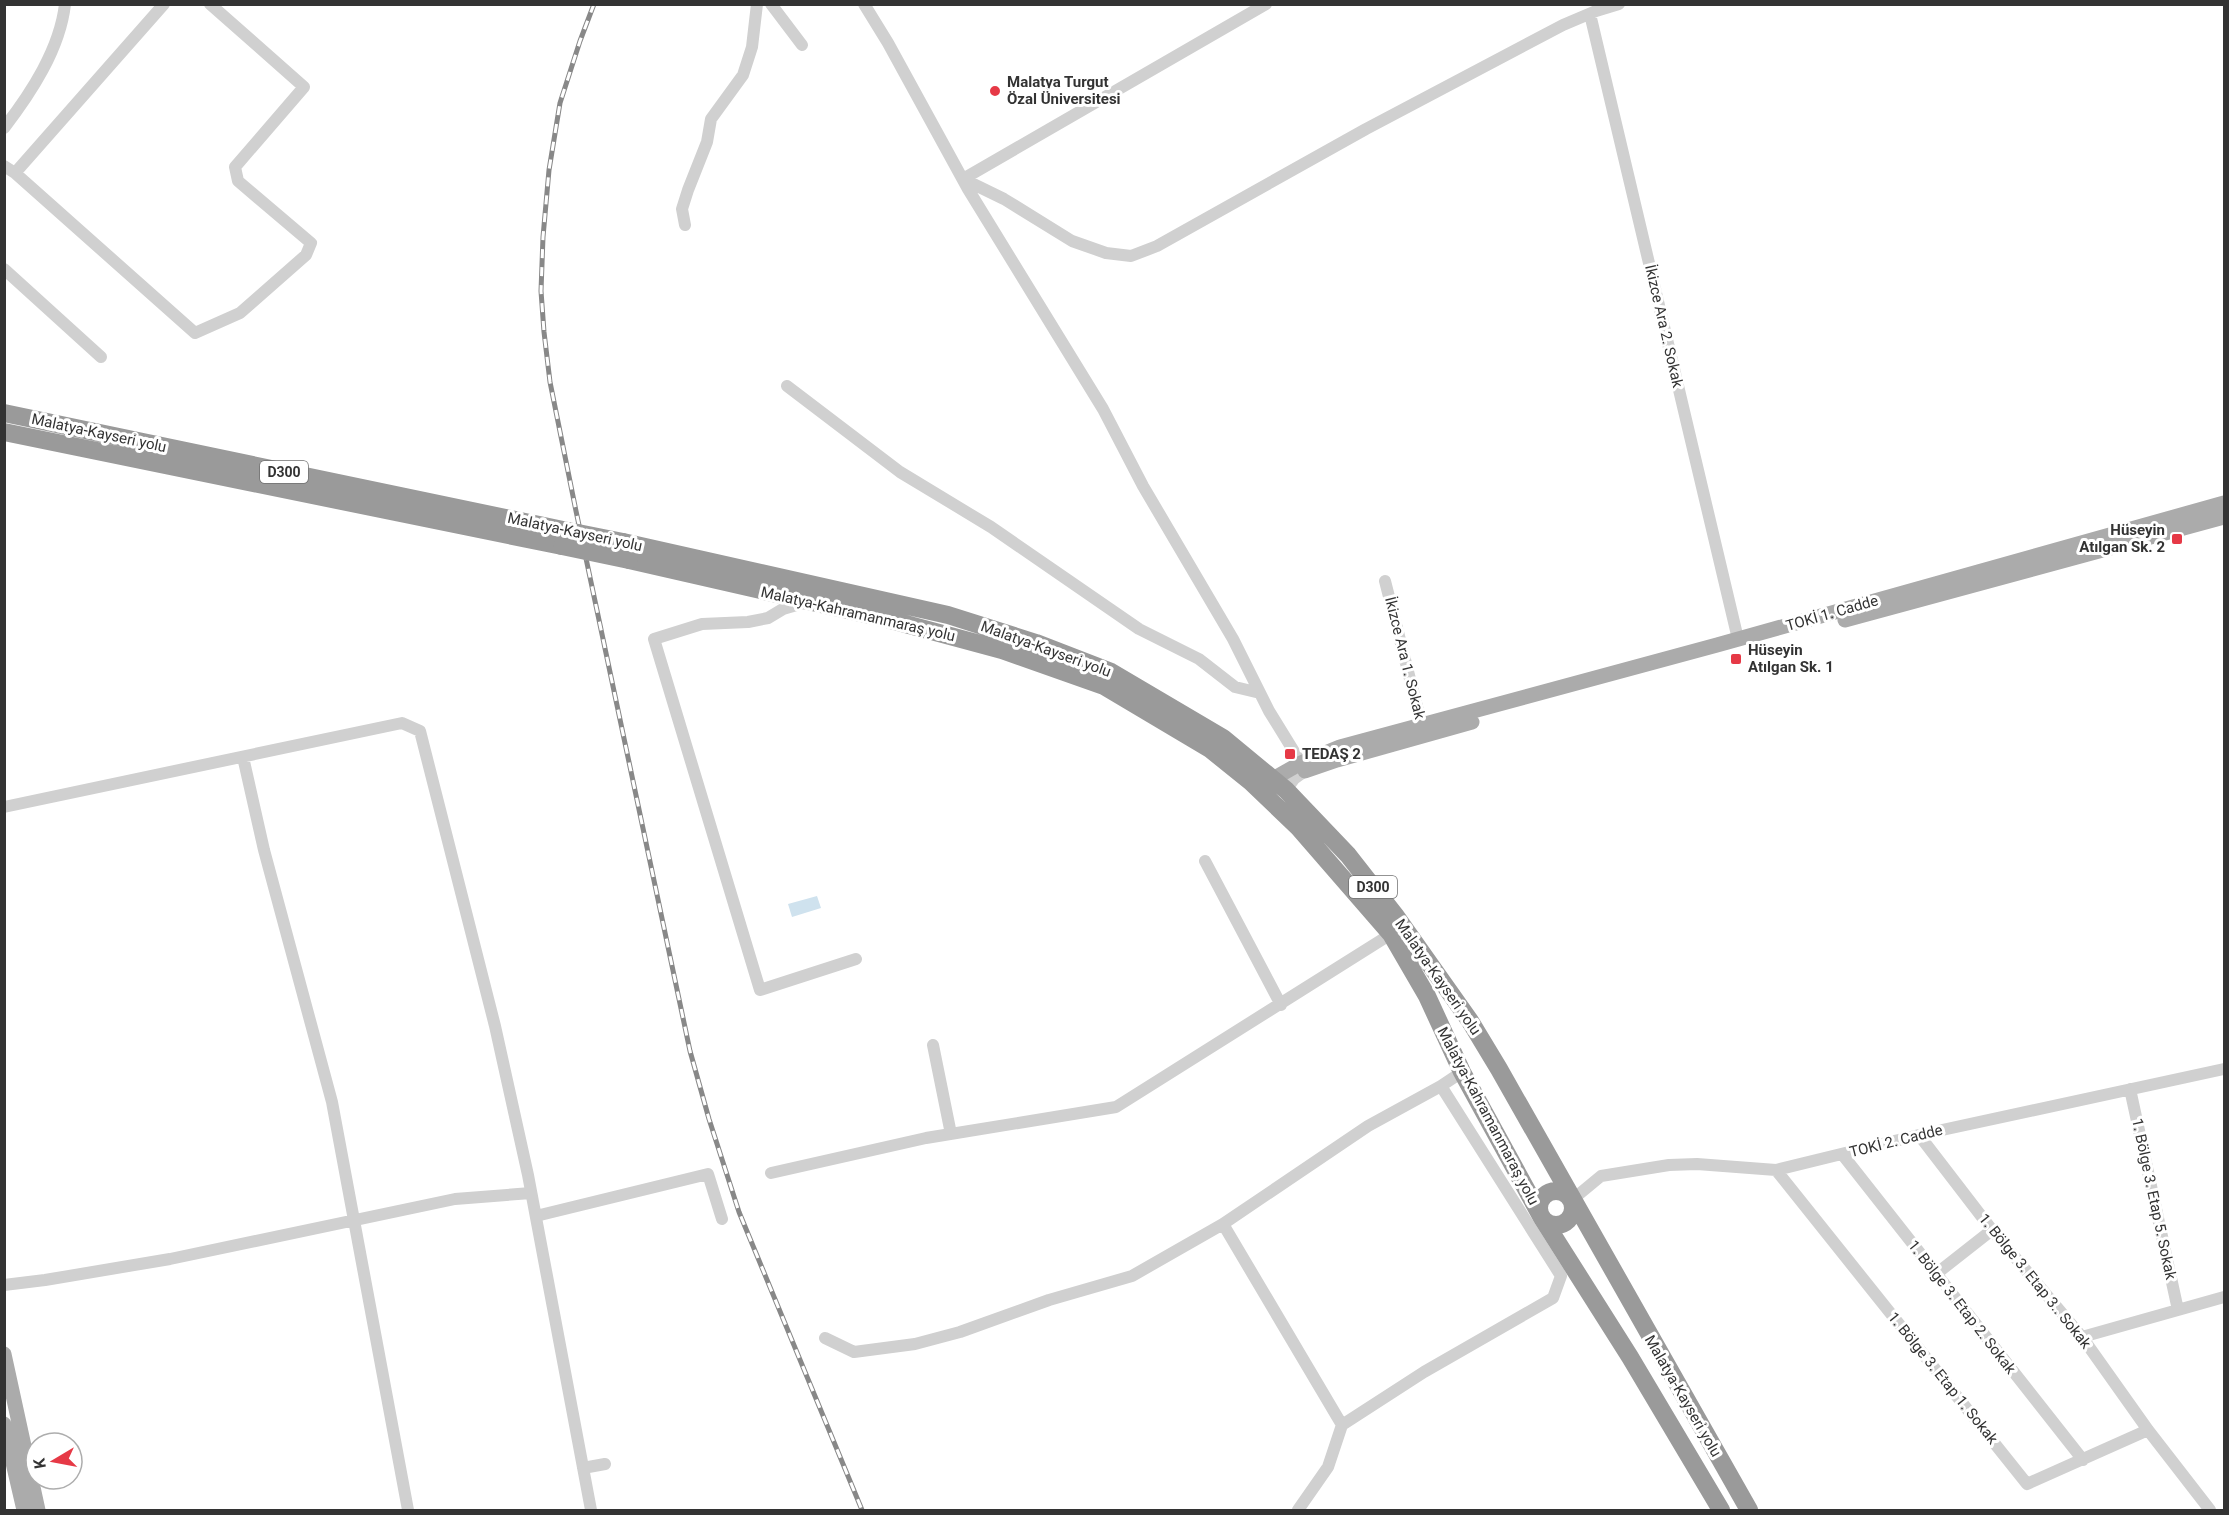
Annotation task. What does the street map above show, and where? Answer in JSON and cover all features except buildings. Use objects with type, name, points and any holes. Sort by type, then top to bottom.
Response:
[{"type":"highway","name":"Malatya-Kayseri yolu","points":[[4,413],[562,538],[622,542],[948,615],[1036,643],[1111,672],[1223,738],[1279,785],[1348,855],[1395,915],[1470,1021],[1749,1510]]},
{"type":"highway","name":"Malatya-Kahramanmaraş yolu","points":[[4,432],[562,538],[629,560],[887,619],[1002,650],[1104,686],[1210,749],[1251,782],[1299,828],[1391,934],[1427,996],[1462,1072],[1542,1218],[1630,1357],[1721,1510]]},
{"type":"highway","points":[[1557,1190],[1572,1200],[1571,1217],[1562,1224],[1551,1225],[1542,1218],[1539,1213],[1539,1202],[1546,1193],[1557,1190]]},
{"type":"main road","name":"TOKİ 1. Cadde","points":[[1279,785],[1303,767],[1337,760],[1423,730],[2224,503]]},
{"type":"main road","name":"TOKİ 1. Cadde","points":[[1423,730],[2224,517]]},
{"type":"main road","points":[[4,1354],[38,1510]]},
{"type":"main road","points":[[4,1424],[24,1510]]},
{"type":"street","points":[[4,128],[38,80],[63,18],[65,4]]},
{"type":"street","points":[[164,4],[10,170],[195,333],[240,313],[306,255],[311,243],[238,181],[235,168],[304,87],[210,4]]},
{"type":"street","points":[[685,225],[682,209],[707,142],[711,119],[743,75],[752,47],[757,4]]},
{"type":"street","points":[[771,4],[802,45]]},
{"type":"street","points":[[963,179],[1266,4]]},
{"type":"street","points":[[963,179],[1004,199],[1072,240],[1106,254],[1131,256],[1157,246],[1366,129],[1563,25],[1619,4]]},
{"type":"street","points":[[864,5],[888,43],[963,179],[1104,409],[1143,486],[1233,639],[1260,693],[1303,767]]},
{"type":"street","name":"İkizce Ara 2. Sokak","points":[[1590,14],[1738,639]]},
{"type":"street","points":[[4,269],[101,357]]},
{"type":"street","points":[[786,386],[900,472],[991,527],[1139,629],[1199,659],[1235,687],[1260,693]]},
{"type":"street","name":"İkizce Ara 1. Sokak","points":[[1385,580],[1423,730]]},
{"type":"street","points":[[807,602],[783,609],[768,618],[748,622],[702,624],[654,639],[760,990],[856,959]]},
{"type":"street","points":[[4,807],[402,723],[420,731],[495,1026],[536,1216],[591,1510]]},
{"type":"street","points":[[243,757],[264,850],[332,1101],[408,1510]]},
{"type":"street","points":[[1205,861],[1281,1005]]},
{"type":"street","points":[[771,1173],[951,1134],[1116,1107],[1391,934]]},
{"type":"street","points":[[933,1045],[951,1134]]},
{"type":"street","name":"TOKİ 2. Cadde","points":[[1572,1200],[1601,1176],[1658,1167],[1697,1164],[1776,1170],[1919,1135],[2224,1069]]},
{"type":"street","points":[[825,1338],[854,1352],[915,1344],[960,1332],[1049,1300],[1132,1276],[1223,1224],[1368,1126],[1442,1086],[1462,1072]]},
{"type":"street","points":[[1298,1510],[1328,1467],[1342,1425],[1424,1372],[1553,1298],[1561,1276],[1442,1086]]},
{"type":"street","name":"1. Bölge 3. Etap 5. Sokak","points":[[2130,1089],[2178,1310]]},
{"type":"street","name":"1. Bölge 3. Etap 3.. Sokak","points":[[1919,1135],[1992,1230],[2082,1337],[2148,1430],[2210,1510]]},
{"type":"street","name":"1. Bölge 3. Etap 2. Sokak","points":[[1842,1154],[2083,1460]]},
{"type":"street","name":"1. Bölge 3. Etap 1. Sokak","points":[[1776,1170],[2027,1484],[2148,1430]]},
{"type":"street","points":[[536,1216],[708,1174],[722,1220]]},
{"type":"street","points":[[4,1285],[170,1259],[455,1199],[531,1193]]},
{"type":"street","points":[[1223,1224],[1342,1425]]},
{"type":"street","points":[[1936,1274],[1992,1230]]},
{"type":"street","points":[[2082,1337],[2224,1297]]},
{"type":"street","points":[[583,1468],[605,1464]]},
{"type":"water","points":[[817,896],[821,908],[792,917],[788,904]]},
{"type":"railway","points":[[594,4],[560,103],[549,170],[541,291],[550,382],[690,1051],[739,1212],[862,1510]]},
{"type":"place","name":"Malatya Turgut Özal Üniversitesi","points":[[995,91]]},
{"type":"place","name":"Hüseyin Atılgan Sk. 2","points":[[2177,539]]},
{"type":"place","name":"Hüseyin Atılgan Sk. 1","points":[[1736,659]]},
{"type":"place","name":"TEDAŞ 2","points":[[1290,754]]}]
